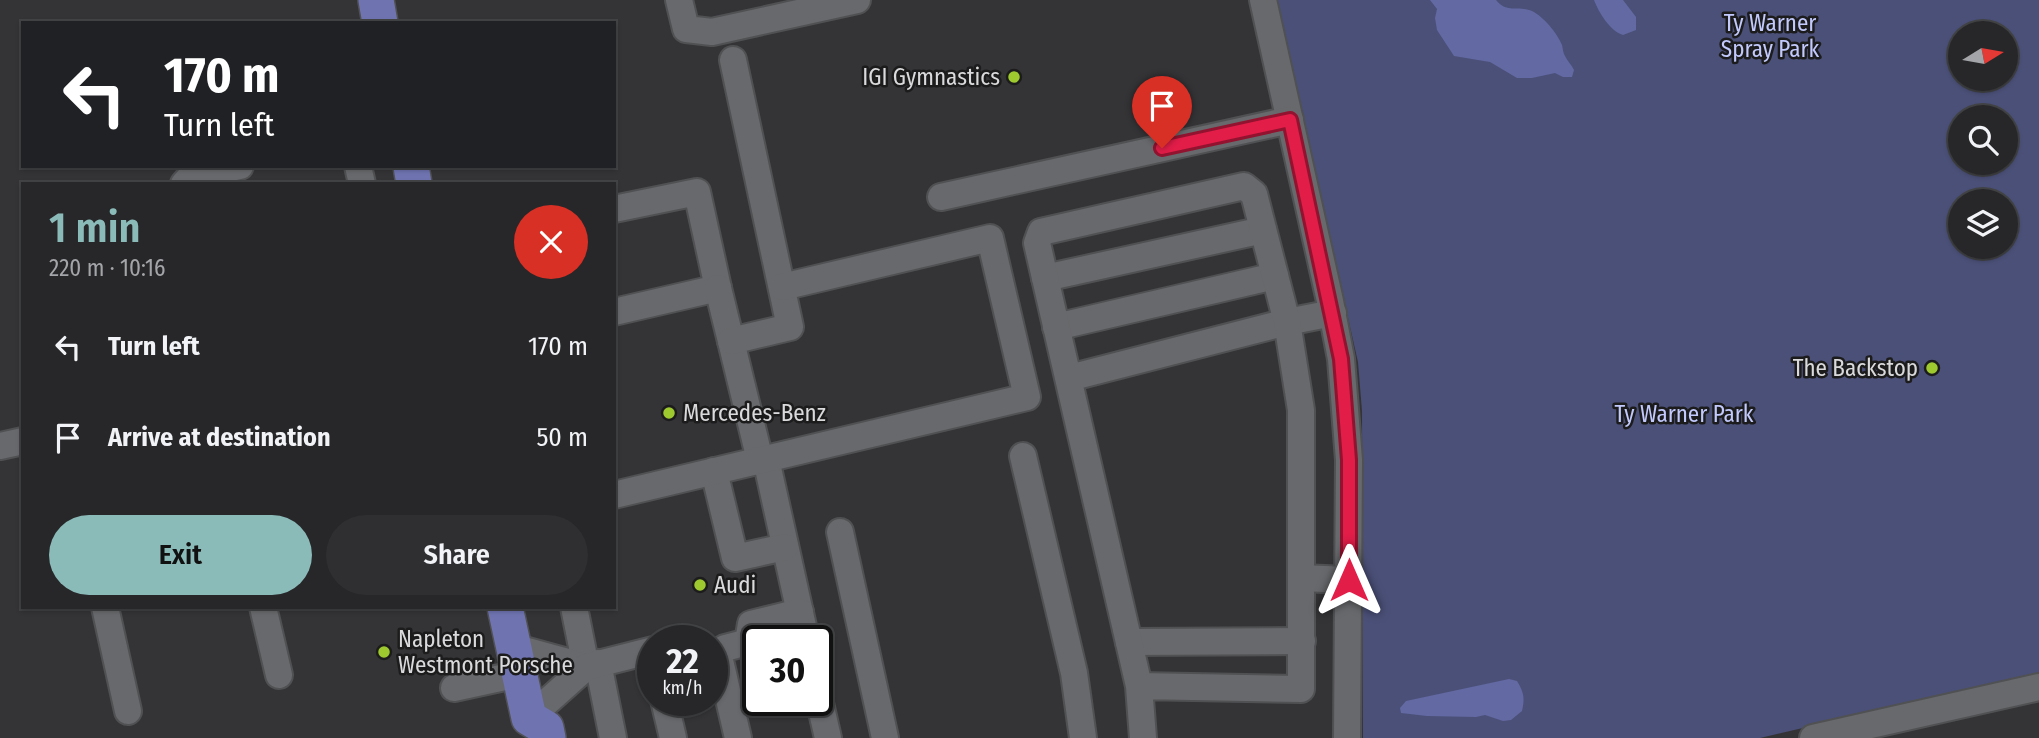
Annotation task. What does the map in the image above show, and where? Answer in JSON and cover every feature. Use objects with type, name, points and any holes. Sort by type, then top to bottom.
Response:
[{"type":"main road","points":[[376,0],[380,21]]},
{"type":"main road","points":[[505,609],[532,731]]},
{"type":"street","points":[[679,0],[685,29],[712,32],[857,0]]},
{"type":"street","points":[[1263,0],[1333,313],[1346,408],[1349,460],[1347,738]]},
{"type":"street","points":[[731,341],[790,327],[733,60]]},
{"type":"street","points":[[940,197],[1290,120]]},
{"type":"street","points":[[186,182],[191,176],[230,168]]},
{"type":"street","points":[[1139,685],[1301,689],[1301,410],[1287,322],[1254,194],[1244,186],[1041,232],[1037,243],[1139,685],[1143,738]]},
{"type":"street","points":[[616,209],[697,192],[718,288],[803,625]]},
{"type":"street","points":[[1045,278],[1263,230]]},
{"type":"street","points":[[616,495],[1027,397],[990,238],[782,287]]},
{"type":"street","points":[[1056,327],[1275,276]]},
{"type":"street","points":[[616,312],[718,288]]},
{"type":"street","points":[[1069,379],[1287,322],[1333,313]]},
{"type":"street","points":[[0,446],[21,441]]},
{"type":"street","points":[[1023,456],[1074,673],[1083,738]]},
{"type":"street","points":[[714,471],[735,558],[785,547]]},
{"type":"street","points":[[840,531],[885,738]]},
{"type":"street","points":[[1301,578],[1349,580]]},
{"type":"street","points":[[104,609],[128,711]]},
{"type":"street","points":[[263,609],[279,675]]},
{"type":"street","points":[[574,609],[614,738]]},
{"type":"street","points":[[738,738],[718,652],[748,642],[751,624],[800,612]]},
{"type":"street","points":[[1129,642],[1301,641]]},
{"type":"street","points":[[454,688],[516,660],[592,665],[637,654]]},
{"type":"street","points":[[532,731],[592,665]]},
{"type":"street","points":[[1822,737],[2039,687]]},
{"type":"street","points":[[668,716],[673,738]]},
{"type":"street","points":[[823,716],[828,738]]},
{"type":"green space","name":"Ty Warner Park","points":[[1276,0],[2039,0],[2039,673],[1760,738],[1363,738],[1362,411],[1358,362]]},
{"type":"shaded area","points":[[1430,0],[1496,0],[1504,7],[1532,11],[1557,35],[1564,55],[1574,70],[1572,77],[1555,73],[1517,78],[1490,62],[1454,56],[1437,30],[1437,9]]},
{"type":"shaded area","points":[[1594,0],[1623,0],[1636,17],[1636,30],[1623,35],[1618,33],[1609,26]]},
{"type":"shaded area","points":[[1509,679],[1517,681],[1524,699],[1522,711],[1511,720],[1503,721],[1485,715],[1427,716],[1401,713],[1400,708],[1406,701]]},
{"type":"place","name":"IGI Gymnastics","points":[[1014,77]]},
{"type":"place","name":"The Backstop","points":[[1932,368]]},
{"type":"place","name":"Mercedes-Benz","points":[[669,413]]},
{"type":"place","name":"Audi","points":[[700,585]]},
{"type":"place","name":"Napleton Westmont Porsche","points":[[384,652]]},
{"type":"route","points":[[1162,148],[1290,120],[1341,359],[1349,460],[1349,580]]},
{"type":"park label","name":"Ty Warner Spray Park","points":[[1770,36]]}]
